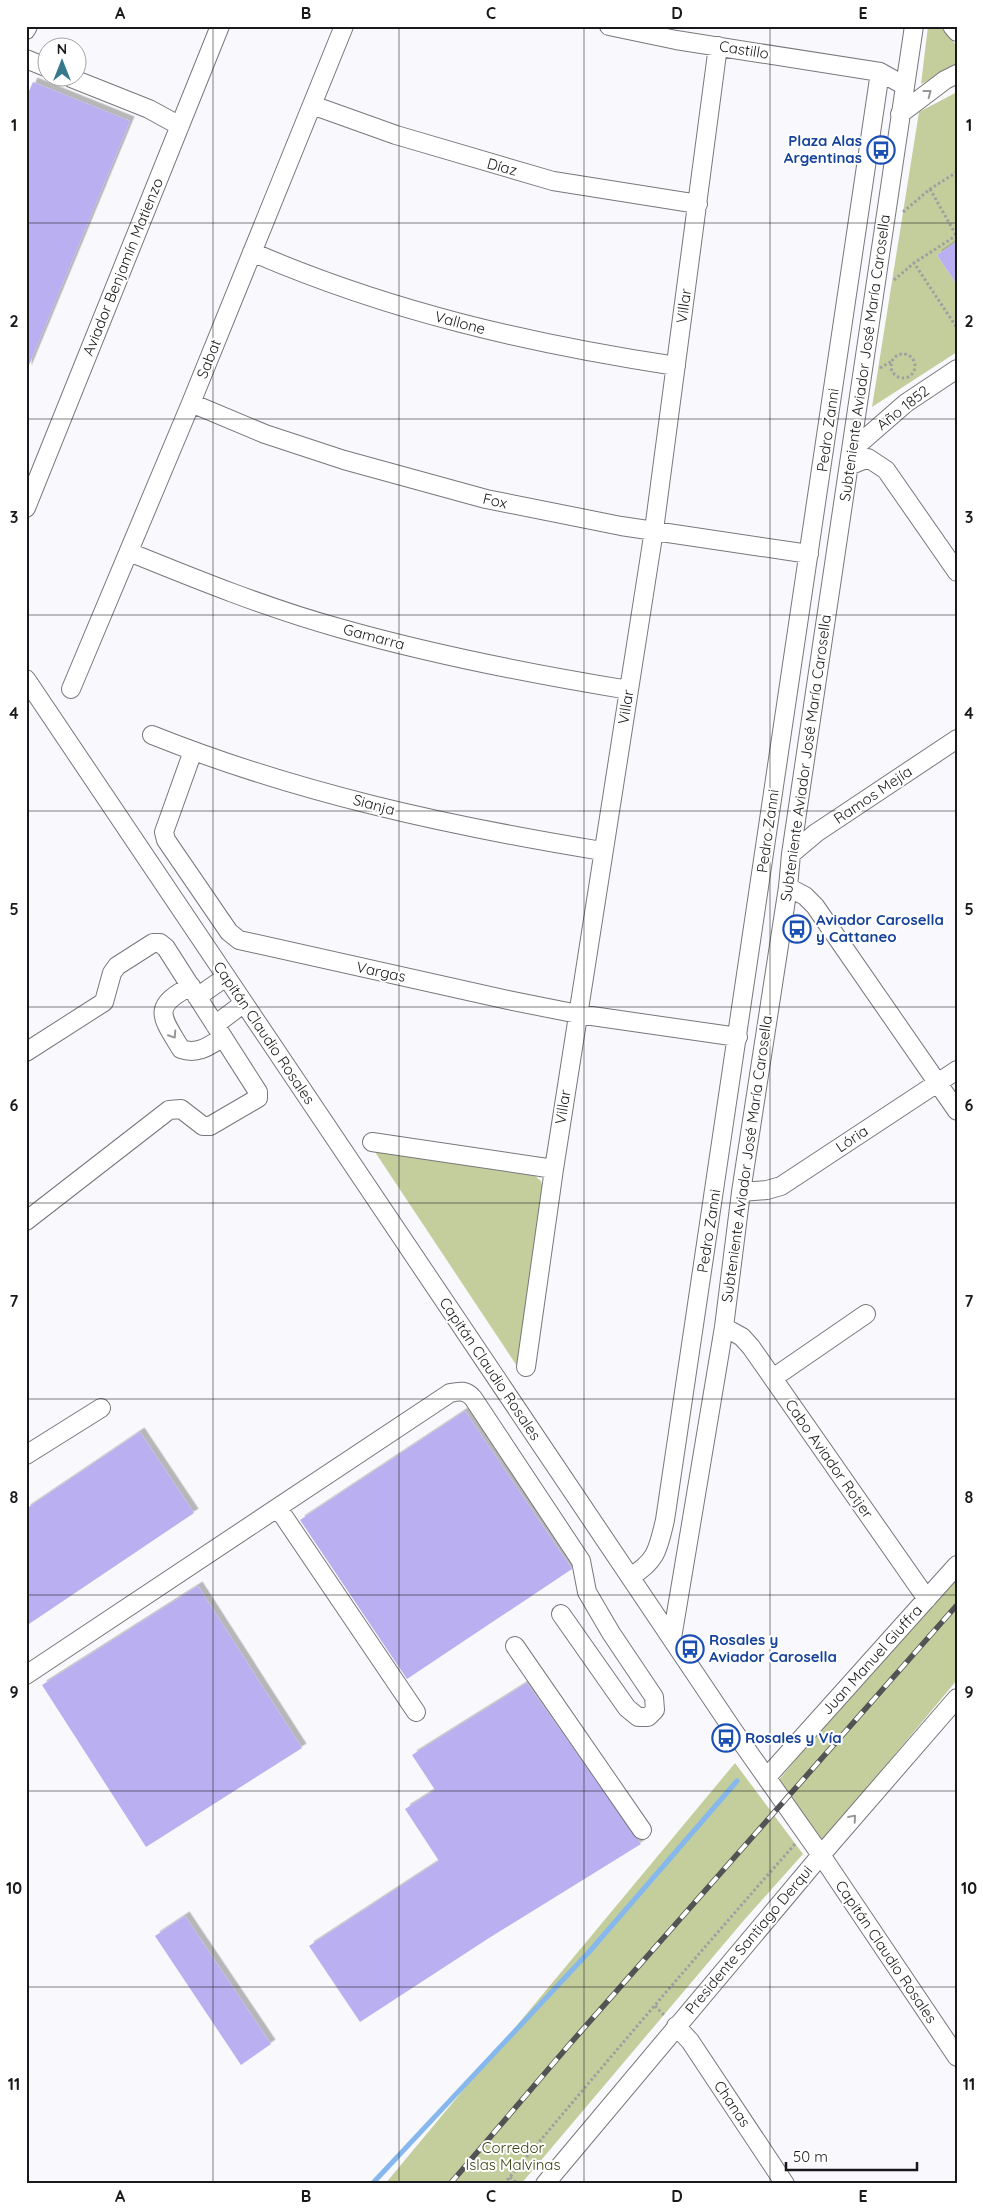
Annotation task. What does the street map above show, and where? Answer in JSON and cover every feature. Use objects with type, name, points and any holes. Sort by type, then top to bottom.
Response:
[{"type":"street","points":[[26,30],[28,26]]},
{"type":"street","name":"Aviador Benjamín Matienzo","points":[[26,508],[220,26]]},
{"type":"street","name":"Sabat","points":[[71,689],[191,403],[344,26]]},
{"type":"street","name":"Castillo","points":[[609,26],[880,72]]},
{"type":"street","name":"Subteniente Aviador José María Carosella","points":[[672,1638],[724,1327],[741,1192],[788,887],[790,854],[914,26]]},
{"type":"street","points":[[952,26],[957,32]]},
{"type":"street","name":"Villar","points":[[526,1367],[602,851],[654,530],[718,46]]},
{"type":"street","points":[[26,59],[38,64]]},
{"type":"street","points":[[880,72],[905,86]]},
{"type":"street","name":"Pedro Zanni","points":[[630,1577],[646,1568],[653,1559],[660,1542],[665,1520],[880,72]]},
{"type":"street","points":[[900,114],[945,80],[957,74]]},
{"type":"street","points":[[88,85],[149,109],[180,126]]},
{"type":"street","name":"Díaz","points":[[312,105],[396,135],[553,180],[698,204]]},
{"type":"street","name":"Vallone","points":[[252,252],[318,280],[371,298],[508,336],[676,366]]},
{"type":"street","name":"Año 1852","points":[[850,458],[906,403],[957,369]]},
{"type":"street","name":"Fox","points":[[191,403],[265,434],[344,460],[486,499],[654,530],[809,554]]},
{"type":"street","points":[[850,458],[868,458],[886,470],[957,572]]},
{"type":"street","name":"Gamarra","points":[[129,552],[205,583],[338,628],[502,668],[628,690]]},
{"type":"street","name":"Capitán Claudio Rosales","points":[[26,679],[630,1577],[957,2057]]},
{"type":"street","name":"Sianja","points":[[152,735],[245,770],[392,810],[466,826],[602,851]]},
{"type":"street","name":"Ramos Mejía","points":[[790,854],[816,833],[957,739]]},
{"type":"street","name":"Vargas","points":[[193,751],[164,832],[166,840],[230,932],[239,940],[578,1014],[738,1037]]},
{"type":"street","points":[[788,887],[805,896],[815,906],[957,1111]]},
{"type":"street","points":[[26,1052],[104,1002],[107,997],[112,973],[117,966],[153,943],[160,943],[166,948],[258,1092],[258,1098],[210,1126],[203,1126],[180,1109],[169,1110],[26,1221]]},
{"type":"street","points":[[226,977],[167,1001],[163,1011],[163,1020],[182,1048],[197,1052],[244,1003]]},
{"type":"street","name":"Lória","points":[[741,1192],[767,1190],[781,1186],[957,1070]]},
{"type":"street","points":[[372,1142],[554,1169]]},
{"type":"street","points":[[773,1378],[866,1314]]},
{"type":"street","name":"Cabo Aviador Rotjer","points":[[724,1327],[742,1337],[773,1378],[927,1599]]},
{"type":"street","points":[[26,1675],[450,1393],[460,1391],[468,1392],[581,1561],[587,1592],[611,1633],[654,1696],[654,1710],[648,1717],[638,1717],[627,1708],[562,1614]]},
{"type":"street","points":[[27,1454],[101,1408]]},
{"type":"street","points":[[278,1508],[416,1712]]},
{"type":"street","name":"Juan Manuel Giuffra","points":[[767,1777],[957,1565]]},
{"type":"street","points":[[515,1646],[642,1830]]},
{"type":"street","name":"Presidente Santiago Derqui","points":[[545,2184],[676,2026],[957,1698]]},
{"type":"street","name":"Chanas","points":[[676,2026],[690,2041],[785,2184]]},
{"type":"path","points":[[883,228],[930,189],[957,172]]},
{"type":"path","points":[[930,189],[957,235],[914,263],[957,328]]},
{"type":"path","points":[[907,354],[913,359],[915,367],[908,376],[898,376],[893,371],[893,360],[899,355],[907,354]]},
{"type":"path","points":[[504,2184],[681,1974],[805,1833]]},
{"type":"path","points":[[510,2177],[518,2184]]},
{"type":"green space","points":[[928,26],[940,26],[957,46],[957,66],[921,84]]},
{"type":"green space","points":[[957,92],[957,241],[937,255],[957,285],[957,352],[872,407],[919,112]]},
{"type":"green space","points":[[375,1152],[533,1174],[541,1181],[544,1193],[517,1366]]},
{"type":"green space","points":[[957,1565],[957,1680],[821,1843],[778,1781]]},
{"type":"green space","name":"Corredor Islas Malvinas","points":[[735,1763],[803,1854],[745,1919],[521,2184],[385,2184]]},
{"type":"building","points":[[33,82],[38,84],[38,88],[48,88],[130,121],[27,370],[26,98]]},
{"type":"building","points":[[957,241],[957,285],[937,255]]},
{"type":"building","points":[[465,1411],[572,1569],[407,1679],[300,1520]]},
{"type":"building","points":[[140,1432],[194,1513],[26,1626],[26,1509]]},
{"type":"building","points":[[198,1586],[302,1748],[146,1847],[42,1685]]},
{"type":"building","points":[[527,1683],[641,1844],[489,1938],[360,2022],[309,1946],[439,1861],[405,1809],[435,1790],[412,1755]]},
{"type":"building","points":[[185,1916],[271,2044],[241,2065],[155,1936]]},
{"type":"waterway","points":[[372,2184],[589,1952],[737,1781]]},
{"type":"railway","points":[[450,2184],[569,2045],[957,1605]]},
{"type":"place","name":"Plaza Alas Argentinas","points":[[881,150]]},
{"type":"place","name":"Aviador Carosella y Cattaneo","points":[[797,929]]},
{"type":"place","name":"Rosales y Aviador Carosella","points":[[690,1649]]},
{"type":"place","name":"Rosales y Vía","points":[[726,1738]]}]
